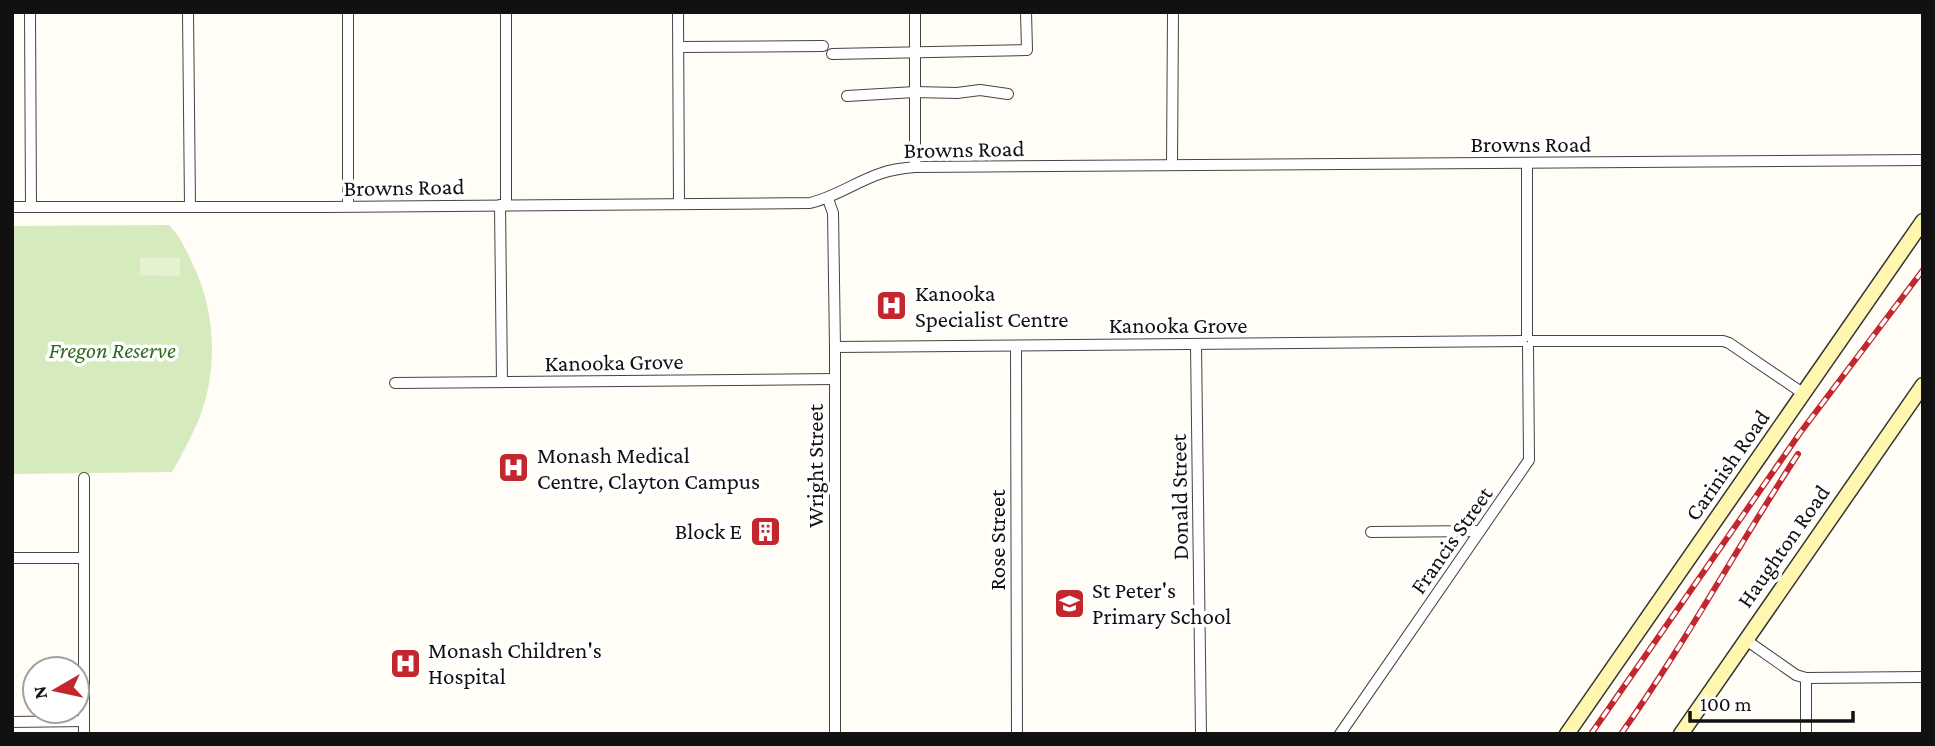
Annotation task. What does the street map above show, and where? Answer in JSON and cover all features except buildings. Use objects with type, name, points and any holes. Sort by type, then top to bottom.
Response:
[{"type":"street","points":[[30,12],[31,207]]},
{"type":"street","points":[[188,12],[190,206]]},
{"type":"street","points":[[348,12],[348,206]]},
{"type":"street","points":[[502,382],[506,12]]},
{"type":"street","points":[[678,12],[679,204]]},
{"type":"street","points":[[915,12],[915,167]]},
{"type":"street","points":[[832,54],[1027,50],[1026,12]]},
{"type":"street","points":[[1172,165],[1173,12]]},
{"type":"street","points":[[678,47],[822,47]]},
{"type":"street","points":[[847,96],[980,90],[1008,94]]},
{"type":"street","name":"Browns Road","points":[[12,207],[810,203],[828,199],[879,173],[915,167],[1923,160]]},
{"type":"street","name":"Francis Street","points":[[1340,734],[1529,460],[1527,164]]},
{"type":"street","name":"Wright Street","points":[[828,199],[833,212],[835,347],[835,734]]},
{"type":"street","name":"Carinish Road","points":[[1567,734],[1923,221]]},
{"type":"street","name":"Kanooka Grove","points":[[835,347],[1723,341],[1804,394]]},
{"type":"street","name":"Donald Street","points":[[1196,345],[1201,734]]},
{"type":"street","name":"Rose Street","points":[[1016,346],[1017,734]]},
{"type":"street","name":"Kanooka Grove","points":[[395,383],[834,379]]},
{"type":"street","name":"Haughton Road","points":[[1681,734],[1923,386]]},
{"type":"street","points":[[84,478],[84,655]]},
{"type":"street","points":[[1371,532],[1480,531]]},
{"type":"street","points":[[12,558],[83,558]]},
{"type":"street","points":[[1746,640],[1796,675],[1806,678],[1923,677]]},
{"type":"street","points":[[1806,678],[1806,734]]},
{"type":"green space","name":"Fregon Reserve","points":[[169,225],[183,245],[201,285],[207,303],[212,342],[212,362],[205,401],[196,426],[172,472],[12,474],[12,226]]},
{"type":"green space","points":[[140,258],[180,258],[180,276],[140,275]]},
{"type":"railway","points":[[1591,734],[1800,433],[1923,270]]},
{"type":"railway","points":[[1621,734],[1798,454]]},
{"type":"place","name":"Kanooka Specialist Centre","points":[[892,306]]},
{"type":"place","name":"Monash Medical Centre, Clayton Campus","points":[[514,468]]},
{"type":"place","name":"Block E","points":[[765,531]]},
{"type":"place","name":"St Peter's Primary School","points":[[1069,603]]},
{"type":"place","name":"Monash Children's Hospital","points":[[405,663]]}]
